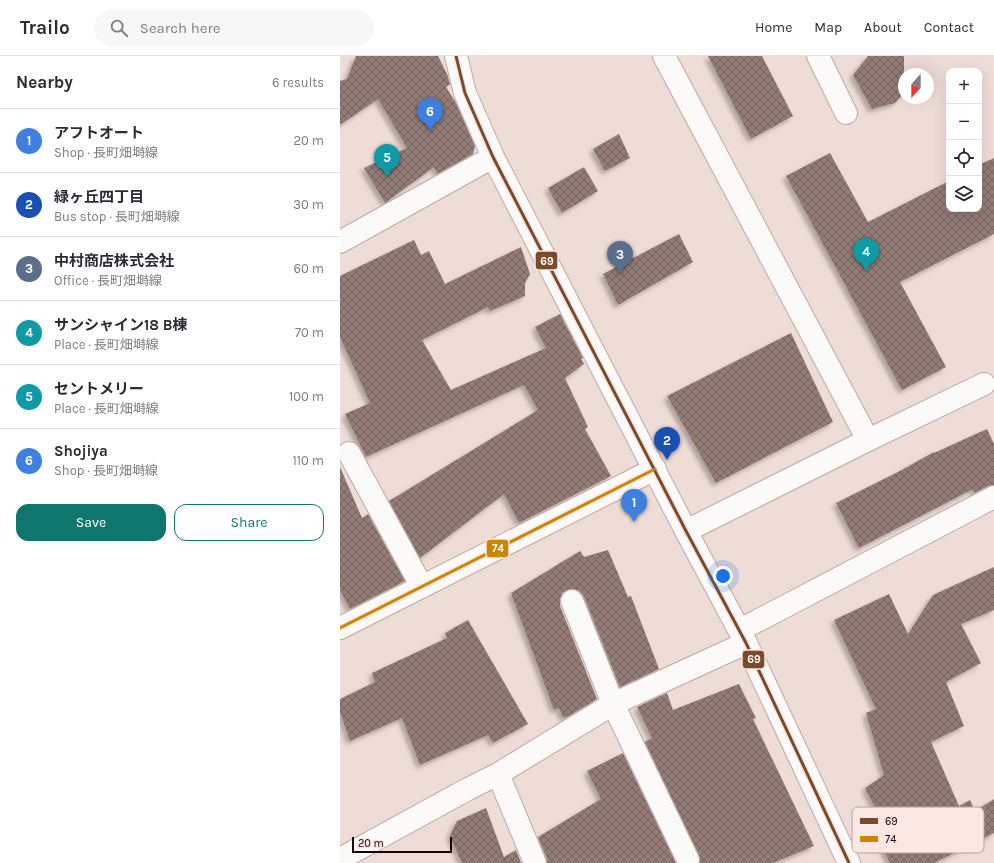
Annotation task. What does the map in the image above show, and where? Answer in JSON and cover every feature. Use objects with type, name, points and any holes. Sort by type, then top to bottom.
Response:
[{"type":"street","points":[[456,56],[465,93],[493,157],[686,531],[743,637],[846,862]]},
{"type":"street","points":[[664,56],[868,440]]},
{"type":"street","points":[[818,56],[846,113]]},
{"type":"street","points":[[340,242],[493,157]]},
{"type":"street","points":[[686,531],[984,384]]},
{"type":"street","points":[[349,453],[422,587]]},
{"type":"street","points":[[340,628],[655,469]]},
{"type":"street","points":[[343,859],[498,774],[612,704],[743,637],[994,498]]},
{"type":"street","points":[[572,601],[612,704],[688,860]]},
{"type":"street","points":[[498,774],[535,863]]},
{"type":"building","points":[[356,56],[438,56],[450,84],[446,87],[456,103],[475,146],[473,154],[437,174],[434,167],[385,203],[364,168],[407,148],[378,99],[340,125],[340,81],[347,79]]},
{"type":"building","points":[[708,56],[762,56],[793,116],[751,139]]},
{"type":"building","points":[[868,56],[904,56],[904,68],[898,68],[898,100],[895,103],[872,109],[853,75]]},
{"type":"building","points":[[619,134],[630,158],[605,171],[593,149]]},
{"type":"building","points":[[830,153],[868,222],[946,183],[946,212],[982,212],[982,164],[994,158],[994,234],[900,282],[946,367],[902,390],[786,176]]},
{"type":"building","points":[[584,167],[598,191],[562,213],[548,188]]},
{"type":"building","points":[[679,234],[693,262],[618,305],[603,274]]},
{"type":"building","points":[[414,240],[421,255],[429,251],[445,284],[521,247],[530,274],[525,283],[525,296],[490,311],[488,307],[422,340],[451,390],[546,348],[535,327],[560,314],[583,358],[581,359],[584,364],[565,378],[588,427],[585,429],[611,476],[519,523],[504,494],[420,558],[389,501],[538,410],[524,385],[366,457],[345,414],[370,403],[340,337],[340,276]]},
{"type":"building","points":[[791,333],[833,422],[716,483],[667,396]]},
{"type":"building","points":[[987,429],[994,444],[994,485],[988,486],[974,493],[973,489],[859,548],[836,503],[934,452]]},
{"type":"building","points":[[340,467],[362,518],[368,514],[405,581],[350,609],[340,590]]},
{"type":"building","points":[[608,550],[628,597],[631,596],[659,669],[620,687],[584,596],[580,591],[574,589],[567,590],[562,593],[560,606],[597,699],[563,718],[559,708],[554,710],[511,593],[580,551],[584,557]]},
{"type":"building","points":[[994,567],[994,610],[961,624],[981,663],[946,682],[964,726],[931,742],[959,806],[970,800],[973,807],[875,807],[865,788],[884,775],[866,713],[876,709],[834,620],[889,594],[908,634],[933,595]]},
{"type":"building","points":[[468,620],[528,724],[493,743],[488,735],[420,765],[402,718],[350,741],[340,712],[340,699],[375,682],[372,673],[447,638],[445,633]]},
{"type":"building","points":[[739,684],[756,718],[753,719],[814,846],[773,863],[700,863],[699,855],[645,742],[652,738],[637,707],[667,693],[673,710]]},
{"type":"building","points":[[623,753],[676,863],[547,863],[547,858],[538,837],[601,799],[587,771]]},
{"type":"building","points":[[994,799],[994,833],[984,838],[984,807],[981,807]]},
{"type":"building","points":[[486,808],[504,857],[516,850],[521,863],[462,863],[450,836],[457,821]]},
{"type":"building","points":[[885,853],[954,853],[934,863],[890,863]]},
{"type":"transit line","name":"69","points":[[456,56],[465,93],[493,157],[686,531],[746,643],[849,863]]},
{"type":"transit line","name":"74","points":[[340,628],[655,469]]},
{"type":"place","name":"Shojiya","points":[[430,131]]},
{"type":"place","name":"セントメリー","points":[[387,177]]},
{"type":"place","name":"サンシャイン18 B棟","points":[[866,271]]},
{"type":"place","name":"中村商店株式会社","points":[[620,274]]},
{"type":"place","name":"緑ヶ丘四丁目","points":[[667,460]]},
{"type":"place","name":"アフトオート","points":[[634,522]]}]
